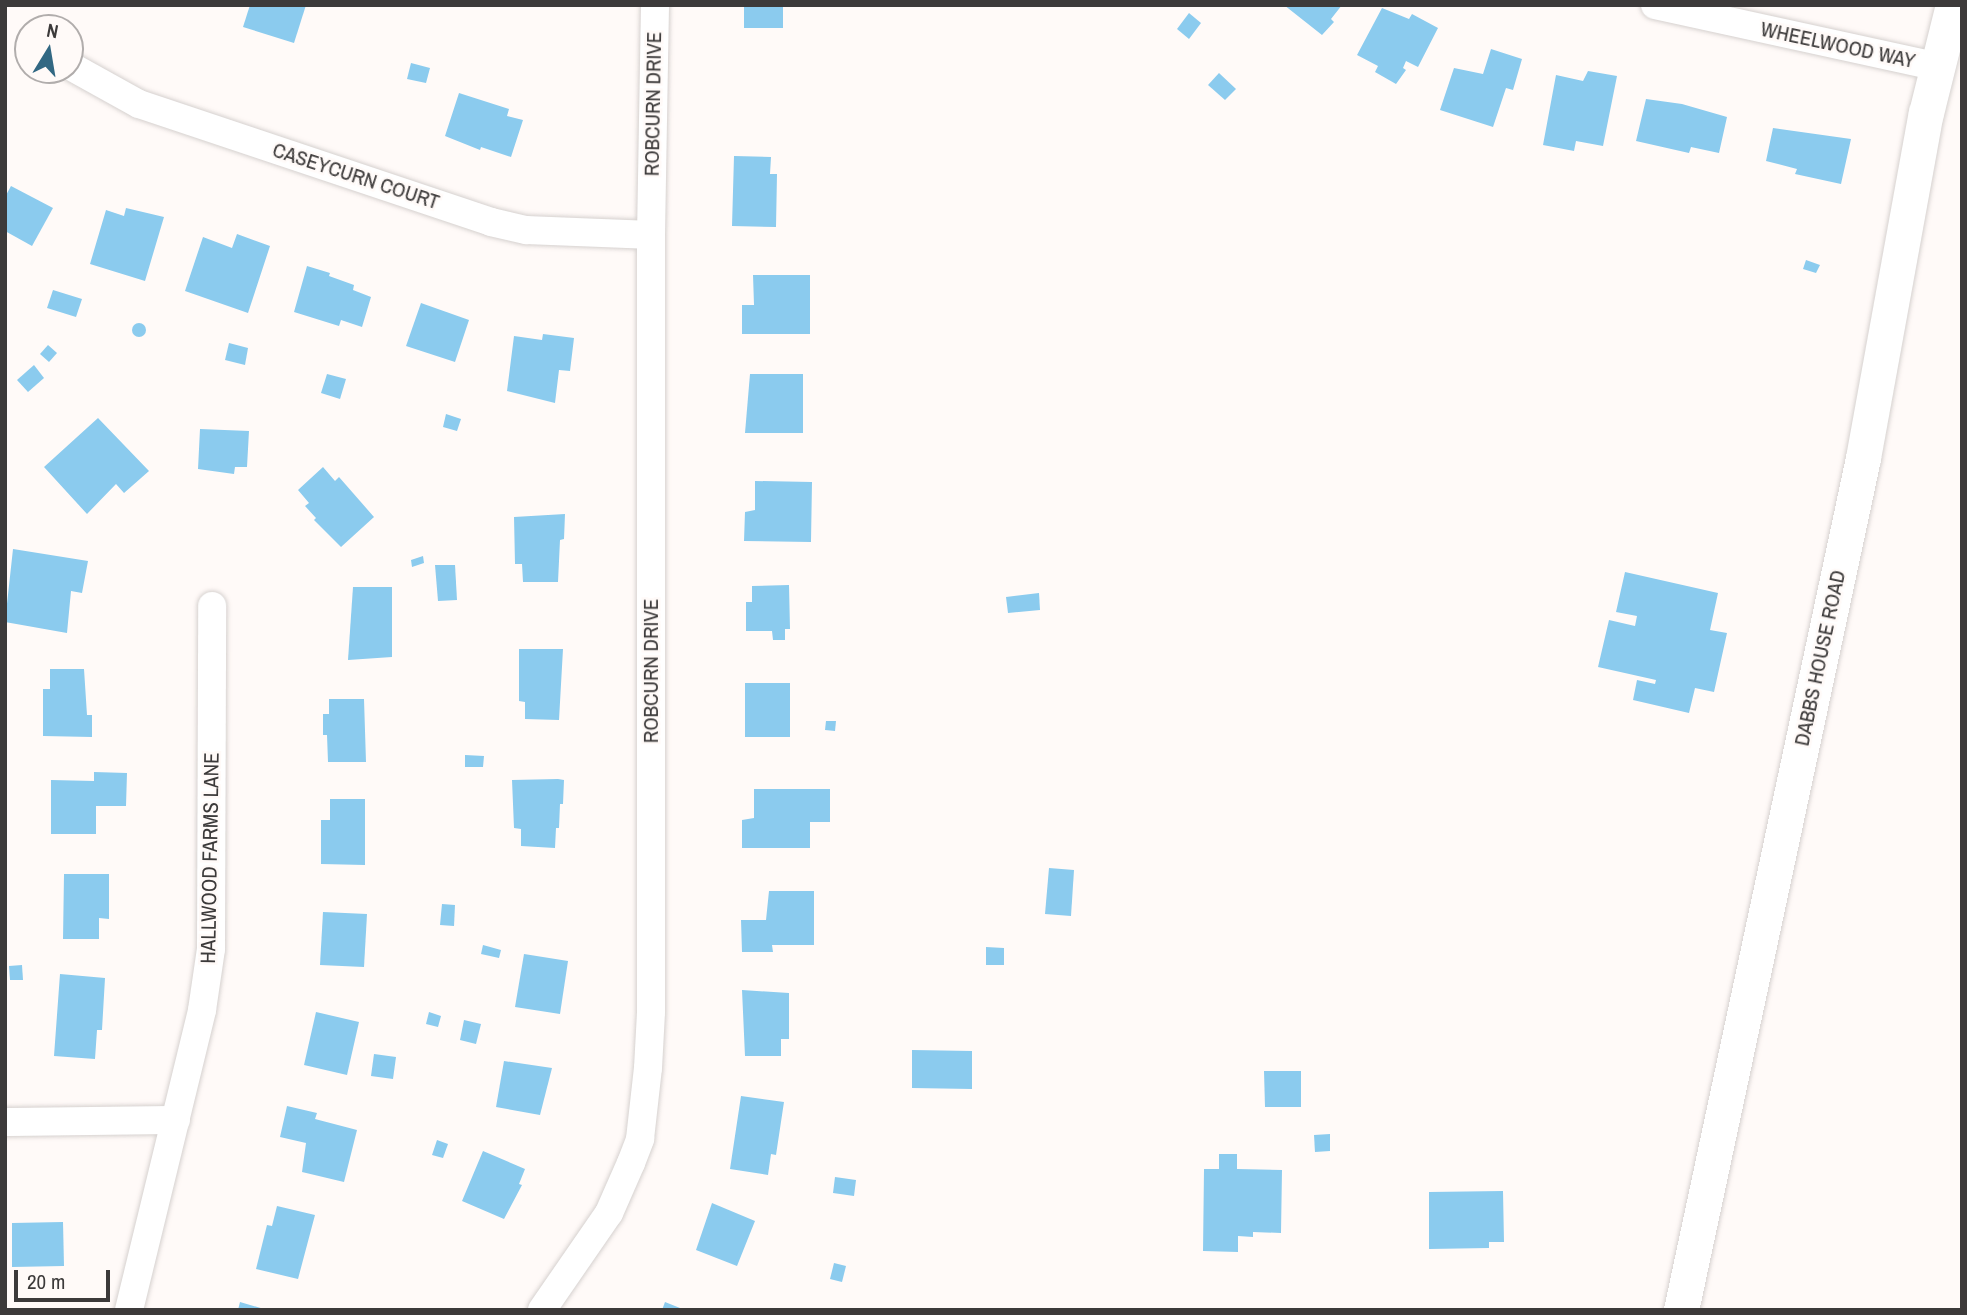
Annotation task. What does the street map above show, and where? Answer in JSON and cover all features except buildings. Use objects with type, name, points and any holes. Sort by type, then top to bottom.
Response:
[{"type":"street","name":"ROBCURN DRIVE","points":[[542,1310],[609,1213],[631,1163],[640,1139],[648,1068],[651,1012],[651,235],[655,5]]},
{"type":"street","name":"WHEELWOOD WAY","points":[[1655,5],[1939,67]]},
{"type":"street","name":"DABBS HOUSE ROAD","points":[[1681,1310],[1863,458],[1926,113],[1953,5]]},
{"type":"street","name":"CASEYCURN COURT","points":[[84,74],[139,104],[491,222],[527,230],[651,235]]},
{"type":"street","name":"HALLWOOD FARMS LANE","points":[[129,1310],[202,1010],[211,950],[212,606]]},
{"type":"street","points":[[5,1122],[176,1119]]}]
